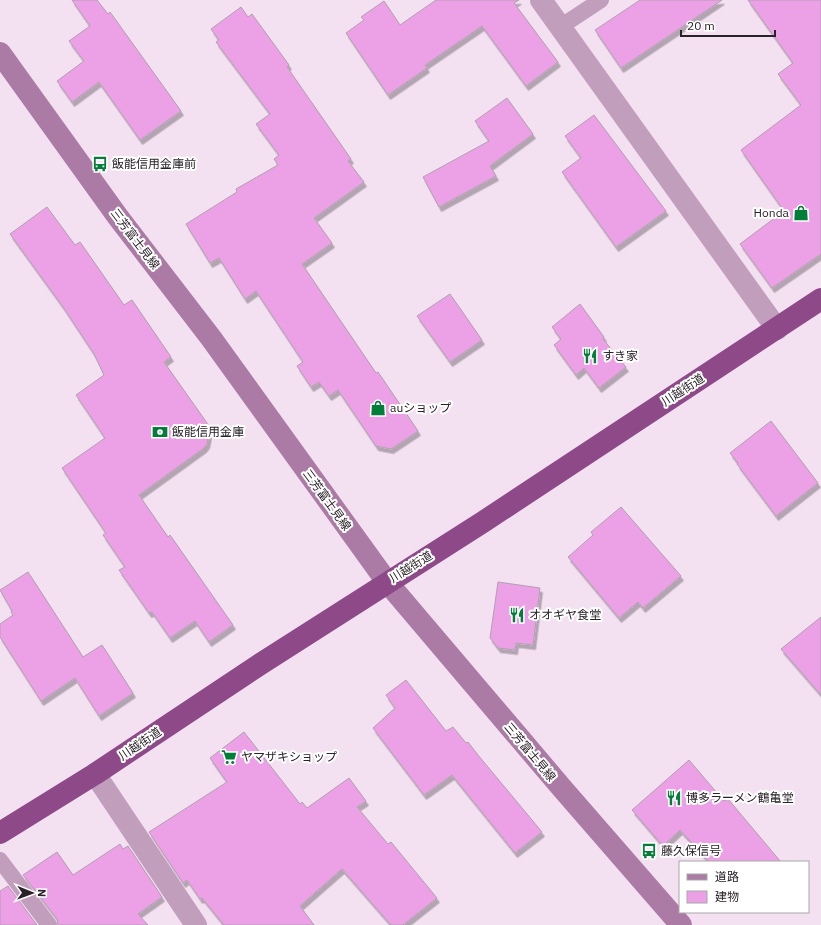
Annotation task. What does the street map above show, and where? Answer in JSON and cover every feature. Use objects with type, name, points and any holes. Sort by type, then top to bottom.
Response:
[{"type":"highway","name":"川越街道","points":[[0,833],[95,774],[386,582],[483,522],[821,300]]},
{"type":"main road","name":"三芳富士見線","points":[[0,53],[118,217],[216,344],[386,582],[681,925]]},
{"type":"street","points":[[541,0],[777,329]]},
{"type":"street","points":[[95,774],[196,925]]},
{"type":"lane","points":[[560,27],[601,0]]},
{"type":"lane","points":[[0,860],[49,925]]},
{"type":"building","points":[[72,0],[97,0],[108,14],[110,12],[181,111],[140,140],[99,82],[72,102],[57,81],[84,61],[69,41],[90,26]]},
{"type":"building","points":[[436,0],[519,0],[514,3],[558,62],[526,86],[482,26],[425,65],[427,68],[388,95],[346,33],[364,20],[361,17],[384,1],[400,25]]},
{"type":"building","points":[[640,0],[722,0],[621,68],[595,30]]},
{"type":"building","points":[[748,0],[821,0],[821,254],[772,288],[740,244],[784,211],[741,150],[801,105],[778,74],[793,63]]},
{"type":"building","points":[[241,7],[248,17],[252,14],[289,65],[287,67],[351,159],[348,161],[364,182],[314,218],[332,243],[302,264],[376,373],[378,372],[418,431],[391,449],[376,446],[338,390],[329,396],[319,382],[311,387],[297,366],[303,362],[256,291],[245,299],[219,258],[210,263],[186,224],[237,192],[236,189],[278,165],[274,159],[279,155],[256,124],[270,114],[216,42],[219,40],[211,29]]},
{"type":"building","points":[[507,98],[533,134],[490,166],[496,176],[439,207],[423,177],[489,141],[475,121]]},
{"type":"building","points":[[594,115],[666,211],[616,247],[562,172],[581,158],[565,136]]},
{"type":"building","points":[[47,207],[75,245],[80,242],[124,305],[132,300],[171,357],[164,362],[207,423],[209,434],[207,444],[204,448],[139,495],[168,537],[170,535],[233,625],[209,642],[195,621],[170,638],[152,612],[149,613],[119,570],[125,567],[103,535],[106,533],[62,468],[105,438],[76,395],[104,375],[94,354],[63,307],[10,234]]},
{"type":"building","points":[[450,294],[482,340],[450,362],[417,316]]},
{"type":"building","name":"すき家","points":[[580,304],[604,337],[603,339],[626,367],[599,388],[584,368],[576,375],[554,345],[561,339],[552,327]]},
{"type":"building","points":[[771,421],[818,483],[776,516],[730,453]]},
{"type":"building","points":[[621,507],[681,576],[643,608],[638,602],[619,618],[568,557],[593,535],[591,532]]},
{"type":"building","points":[[28,572],[83,657],[102,645],[133,693],[99,716],[75,678],[41,701],[0,637],[0,624],[13,615],[0,590]]},
{"type":"building","points":[[498,582],[540,588],[533,645],[516,643],[515,650],[498,648],[490,638]]},
{"type":"building","points":[[821,617],[821,695],[781,649]]},
{"type":"building","points":[[406,680],[446,731],[453,727],[466,743],[468,742],[542,832],[515,853],[452,775],[424,795],[373,728],[395,708],[386,695]]},
{"type":"building","points":[[244,732],[300,804],[302,802],[307,808],[349,778],[366,801],[357,807],[388,844],[391,842],[437,898],[403,925],[391,925],[342,869],[300,906],[314,925],[224,925],[202,898],[200,899],[187,880],[183,883],[149,832],[227,782],[210,758]]},
{"type":"building","points":[[689,760],[724,801],[728,799],[780,861],[708,861],[680,830],[663,846],[632,810]]},
{"type":"building","points":[[120,844],[123,849],[128,846],[162,897],[138,914],[148,925],[58,925],[57,919],[23,875],[57,852],[73,875]]},
{"type":"building","points":[[8,886],[37,925],[0,925],[0,891]]},
{"type":"place","name":"飯能信用金庫前","points":[[100,164]]},
{"type":"place","name":"Honda","points":[[801,213]]},
{"type":"place","name":"すき家","points":[[590,356]]},
{"type":"place","name":"auショップ","points":[[378,408]]},
{"type":"place","name":"飯能信用金庫","points":[[160,432]]},
{"type":"place","name":"オオギヤ食堂","points":[[517,615]]},
{"type":"place","name":"ヤマザキショップ","points":[[229,757]]},
{"type":"place","name":"博多ラーメン鶴亀堂","points":[[674,798]]},
{"type":"place","name":"藤久保信号","points":[[649,851]]}]
